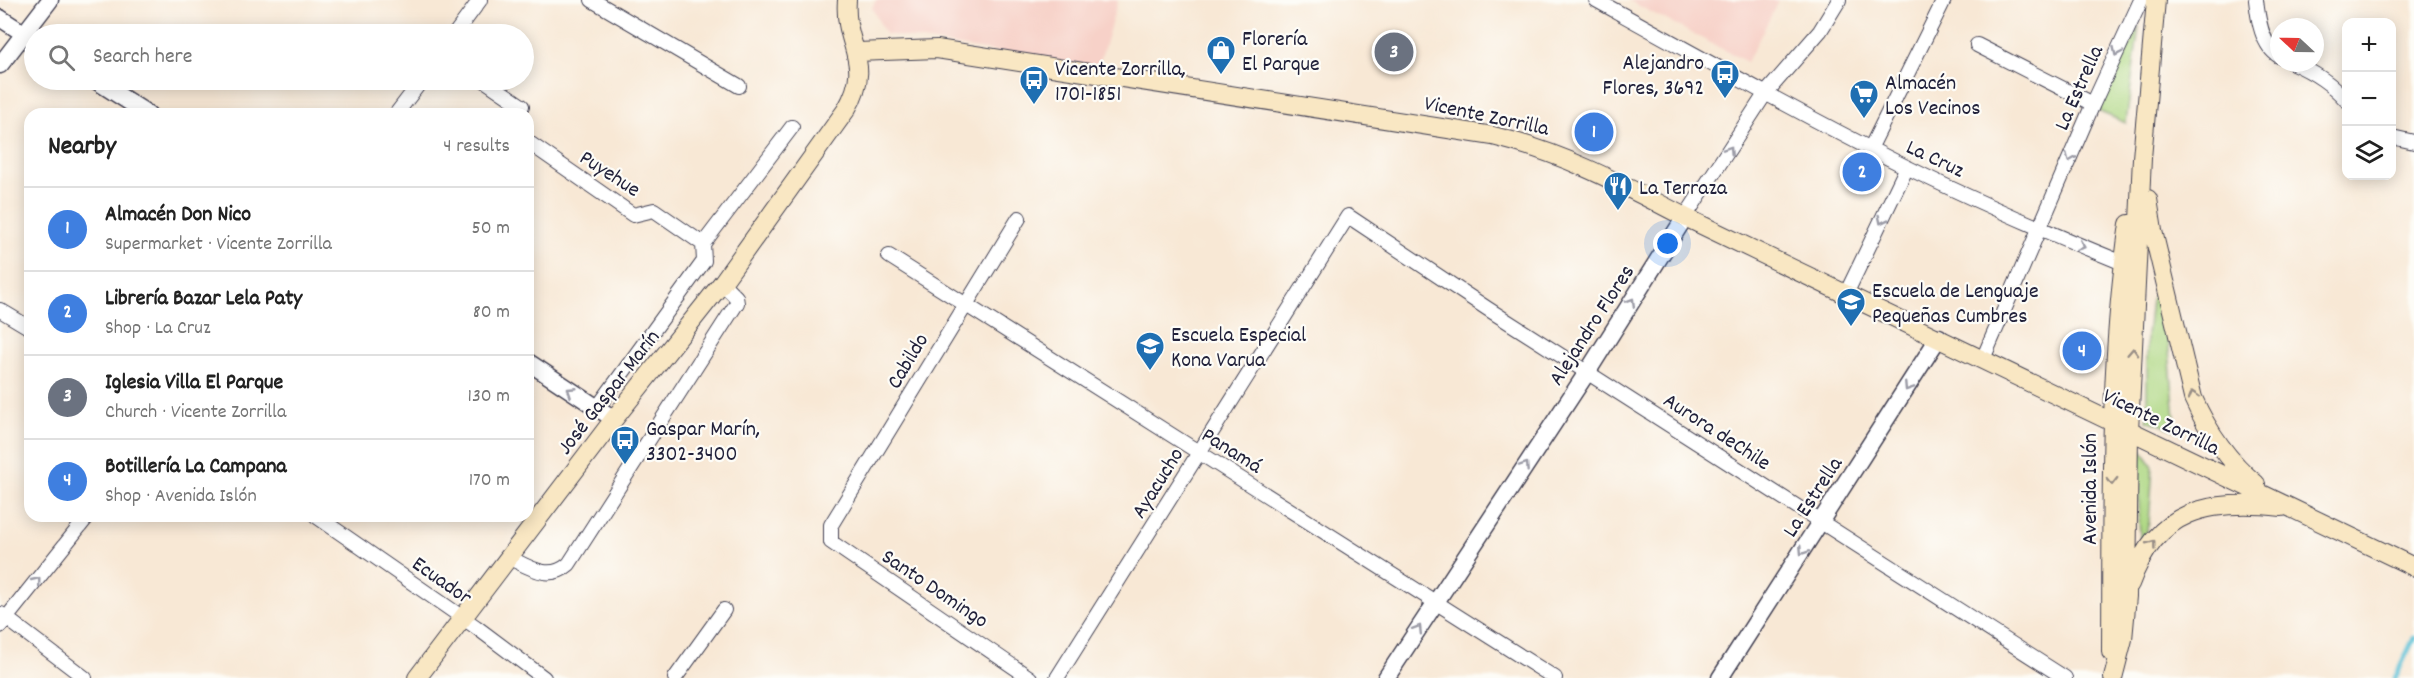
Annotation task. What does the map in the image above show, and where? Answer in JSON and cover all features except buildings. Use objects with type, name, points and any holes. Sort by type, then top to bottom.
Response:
[{"type":"main road","name":"José Gaspar Marín","points":[[417,678],[614,419],[722,284],[849,105],[857,86],[859,73],[857,52],[847,23],[847,0]]},
{"type":"main road","name":"Avenida Islón","points":[[2112,678],[2112,423],[2142,158],[2156,0]]},
{"type":"main road","name":"Vicente Zorrilla","points":[[857,52],[937,49],[1493,136],[1526,144],[1587,166],[1685,217],[2414,567]]},
{"type":"main road","points":[[2142,158],[2153,231],[2193,398],[2212,436],[2232,462],[2264,490],[2289,505]]},
{"type":"main road","name":"Avenida Islón","points":[[2112,678],[2123,639],[2127,596],[2130,259]]},
{"type":"main road","points":[[2127,596],[2137,567],[2150,544],[2178,519],[2204,508],[2219,505],[2289,505]]},
{"type":"street","points":[[36,24],[50,0]]},
{"type":"street","points":[[462,24],[480,0]]},
{"type":"street","points":[[592,0],[739,86]]},
{"type":"street","name":"La Cruz","points":[[1596,0],[1765,94],[1907,167],[2039,229],[2130,259]]},
{"type":"street","name":"Alejandro Flores","points":[[1386,678],[1588,371],[1765,94],[1820,31],[1839,0]]},
{"type":"street","points":[[1870,149],[1944,0]]},
{"type":"street","name":"La Estrella","points":[[1983,359],[2093,104],[2142,0]]},
{"type":"street","points":[[2256,0],[2262,32],[2270,47]]},
{"type":"street","points":[[0,18],[24,34]]},
{"type":"street","points":[[0,65],[24,42]]},
{"type":"street","points":[[1977,45],[2093,104]]},
{"type":"street","points":[[2313,72],[2342,96]]},
{"type":"street","points":[[111,90],[139,108]]},
{"type":"street","points":[[401,108],[414,90]]},
{"type":"street","points":[[499,90],[522,106],[520,108]]},
{"type":"street","points":[[597,408],[704,261],[703,244],[792,127]]},
{"type":"street","points":[[2396,138],[2414,142]]},
{"type":"street","name":"Puyehue","points":[[534,146],[633,215],[654,210],[703,244]]},
{"type":"street","points":[[1846,294],[1907,167]]},
{"type":"street","name":"Aurora deChile","points":[[1348,216],[1488,309],[2065,678]]},
{"type":"street","name":"Ayacucho","points":[[1057,678],[1348,216]]},
{"type":"street","name":"Cabildo","points":[[831,525],[1019,218]]},
{"type":"street","name":"Panamá","points":[[889,256],[1555,678]]},
{"type":"street","points":[[508,557],[532,569],[546,572],[560,571],[569,564],[737,303],[736,297],[722,284]]},
{"type":"street","points":[[0,310],[24,324]]},
{"type":"street","name":"La Estrella","points":[[1719,678],[1822,522],[1939,337]]},
{"type":"street","points":[[534,366],[614,419]]},
{"type":"street","points":[[83,522],[2,619],[85,678]]},
{"type":"street","name":"Ecuador","points":[[325,522],[543,678]]},
{"type":"street","name":"Santo Domingo","points":[[831,525],[831,542],[1030,678]]},
{"type":"street","points":[[675,678],[724,610]]},
{"type":"shaded area","points":[[876,0],[1118,0],[1098,68],[885,34],[872,8]]},
{"type":"shaded area","points":[[1628,0],[1779,0],[1747,62]]},
{"type":"green space","points":[[2139,26],[2126,123],[2098,111]]},
{"type":"green space","points":[[2158,289],[2166,316],[2176,430],[2147,420],[2147,336],[2151,300]]},
{"type":"green space","points":[[2139,447],[2153,466],[2149,523],[2141,547],[2139,521]]},
{"type":"waterway","points":[[2395,678],[2414,638]]},
{"type":"place","name":"Iglesia Villa El Parque","points":[[1394,52]]},
{"type":"place","name":"Florería El Parque","points":[[1221,76]]},
{"type":"place","name":"Alejandro Flores, 3692","points":[[1725,100]]},
{"type":"place","name":"Vicente Zorrilla, 1701-1851","points":[[1034,106]]},
{"type":"place","name":"Almacén Los Vecinos","points":[[1864,120]]},
{"type":"place","name":"Almacén Don Nico","points":[[1594,132]]},
{"type":"place","name":"Librería Bazar Lela Paty","points":[[1862,172]]},
{"type":"place","name":"La Terraza","points":[[1618,212]]},
{"type":"place","name":"Escuela de Lenguaje Pequeñas Cumbres","points":[[1851,328]]},
{"type":"place","name":"Botillería La Campana","points":[[2082,351]]},
{"type":"place","name":"Escuela Especial Kona Varua","points":[[1150,372]]},
{"type":"place","name":"Gaspar Marín, 3302-3400","points":[[625,466]]}]
